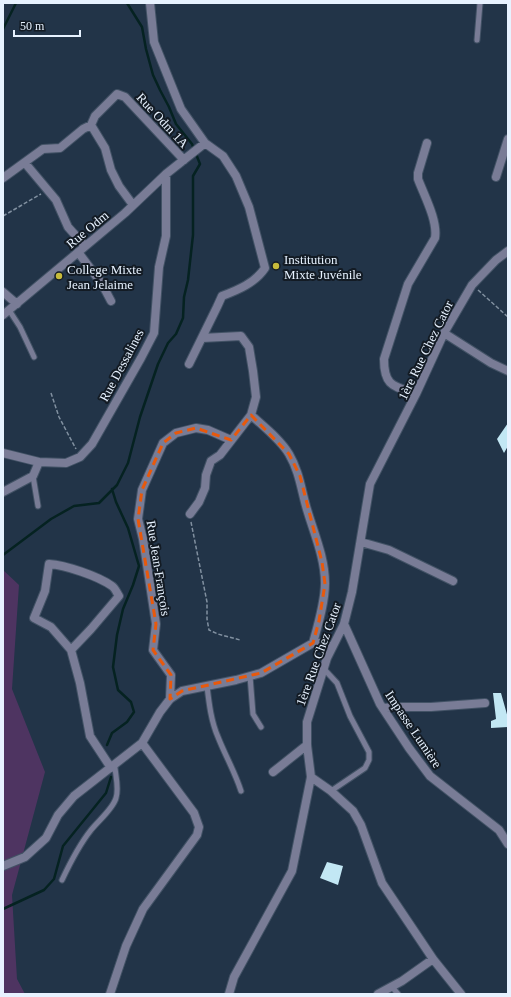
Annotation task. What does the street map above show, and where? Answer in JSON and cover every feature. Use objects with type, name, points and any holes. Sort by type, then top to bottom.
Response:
[{"type":"street","points":[[150,3],[154,42],[181,109],[205,143],[223,156],[236,176],[249,207],[265,268],[261,275],[243,288],[222,296],[189,364]]},
{"type":"street","name":"Rue Odm 1A","points":[[91,125],[95,116],[117,94],[121,95],[134,106],[184,160]]},
{"type":"street","points":[[3,178],[43,149],[60,148],[83,129],[91,125],[105,148],[111,170],[119,186],[133,205]]},
{"type":"street","points":[[496,177],[508,139]]},
{"type":"street","name":"Rue Odm","points":[[6,312],[133,205],[166,174],[205,143]]},
{"type":"street","points":[[416,394],[391,385],[384,369],[384,359],[408,284],[435,238],[436,232],[433,220],[418,179],[418,173],[427,143]]},
{"type":"street","points":[[25,163],[56,200],[68,227],[85,246]]},
{"type":"street","name":"Rue Dessalines","points":[[80,457],[92,444],[154,333],[159,267],[166,236],[166,174]]},
{"type":"street","name":"1ère Rue Chez Cator","points":[[229,994],[234,977],[292,871],[312,777],[307,722],[327,658],[344,624],[352,592],[370,484],[416,394],[444,333],[472,285],[496,260],[508,251]]},
{"type":"street","points":[[78,252],[102,284],[112,301]]},
{"type":"street","points":[[3,292],[17,304]]},
{"type":"street","points":[[444,333],[491,363],[508,371]]},
{"type":"street","points":[[190,514],[199,502],[205,488],[206,475],[211,460],[220,455],[251,415],[256,397],[249,347],[241,336],[202,338]]},
{"type":"street","points":[[251,415],[271,432],[289,454],[300,476],[305,502],[322,562],[325,584],[319,621],[313,643]]},
{"type":"street","name":"Rue Jean-François","points":[[170,699],[171,675],[153,650],[156,624],[144,539],[138,519],[142,490],[163,442],[176,433],[196,428],[208,430],[231,440]]},
{"type":"street","points":[[3,453],[39,462],[66,463],[80,457]]},
{"type":"street","points":[[3,492],[33,476],[39,462]]},
{"type":"street","points":[[361,542],[389,550],[453,581]]},
{"type":"street","points":[[71,650],[119,596],[113,586],[98,579],[60,565],[49,564],[44,591],[34,618],[51,627],[71,650],[80,683],[90,736],[111,768]]},
{"type":"street","name":"Impasse Lumière","points":[[344,624],[383,708],[409,748],[430,776],[499,830],[508,844]]},
{"type":"street","points":[[3,866],[25,857],[46,838],[58,814],[74,796],[142,743],[160,712],[170,699],[182,691],[261,673],[313,643],[320,643],[332,647]]},
{"type":"street","points":[[383,708],[431,707],[485,703]]},
{"type":"street","points":[[110,994],[126,946],[143,909],[197,835],[199,827],[194,813],[142,743]]},
{"type":"street","points":[[273,772],[308,746]]},
{"type":"street","points":[[312,777],[331,791],[353,811],[361,825],[382,883],[433,959],[461,994]]},
{"type":"street","points":[[378,994],[392,987],[433,959]]},
{"type":"lane","points":[[477,40],[480,3]]},
{"type":"lane","points":[[6,312],[20,327],[34,357]]},
{"type":"lane","points":[[33,476],[38,506]]},
{"type":"lane","points":[[324,669],[337,683],[350,716],[369,752],[369,760],[365,768],[331,791]]},
{"type":"lane","points":[[250,676],[253,714],[261,727]]},
{"type":"lane","points":[[207,686],[211,711],[218,737],[236,774],[241,791]]},
{"type":"lane","points":[[62,880],[74,856],[90,830],[116,799],[117,787],[115,768],[111,768]]},
{"type":"lane","points":[[392,987],[398,994]]},
{"type":"path","points":[[3,216],[48,190]]},
{"type":"path","points":[[472,285],[508,317]]},
{"type":"path","points":[[51,393],[59,417],[80,457]]},
{"type":"path","points":[[190,514],[191,526],[207,602],[207,619],[209,630],[240,640]]},
{"type":"highlighted area","points":[[251,415],[289,454],[300,476],[322,562],[325,584],[319,621],[313,643],[261,673],[182,691],[170,699],[171,675],[153,650],[156,624],[138,519],[142,490],[163,443],[176,433],[196,428],[231,440]]},
{"type":"shaded area","points":[[3,570],[19,585],[12,689],[45,772],[12,895],[17,979],[25,994],[3,994]]},
{"type":"building","points":[[508,423],[508,446],[504,453],[497,439]]},
{"type":"building","points":[[493,693],[501,693],[508,718],[508,727],[491,728],[491,721],[496,719]]},
{"type":"building","points":[[327,862],[343,866],[338,885],[320,878]]},
{"type":"waterway","points":[[3,29],[16,3]]},
{"type":"waterway","points":[[3,555],[51,519],[74,506],[99,503],[117,485],[128,463],[140,417],[158,364],[168,343],[176,334],[183,318],[184,297],[188,280],[193,235],[193,176],[200,164],[192,144],[176,124],[153,75],[142,27],[127,3]]},
{"type":"waterway","points":[[107,745],[112,733],[127,722],[134,712],[131,702],[118,690],[113,667],[117,635],[123,609],[139,566],[128,528],[116,502],[112,489]]},
{"type":"waterway","points":[[3,909],[44,890],[54,879],[63,846],[106,793],[111,777]]},
{"type":"place","name":"Institution Mixte Juvénile","points":[[276,266]]},
{"type":"place","name":"College Mixte Jean Jelaime","points":[[59,276]]}]
